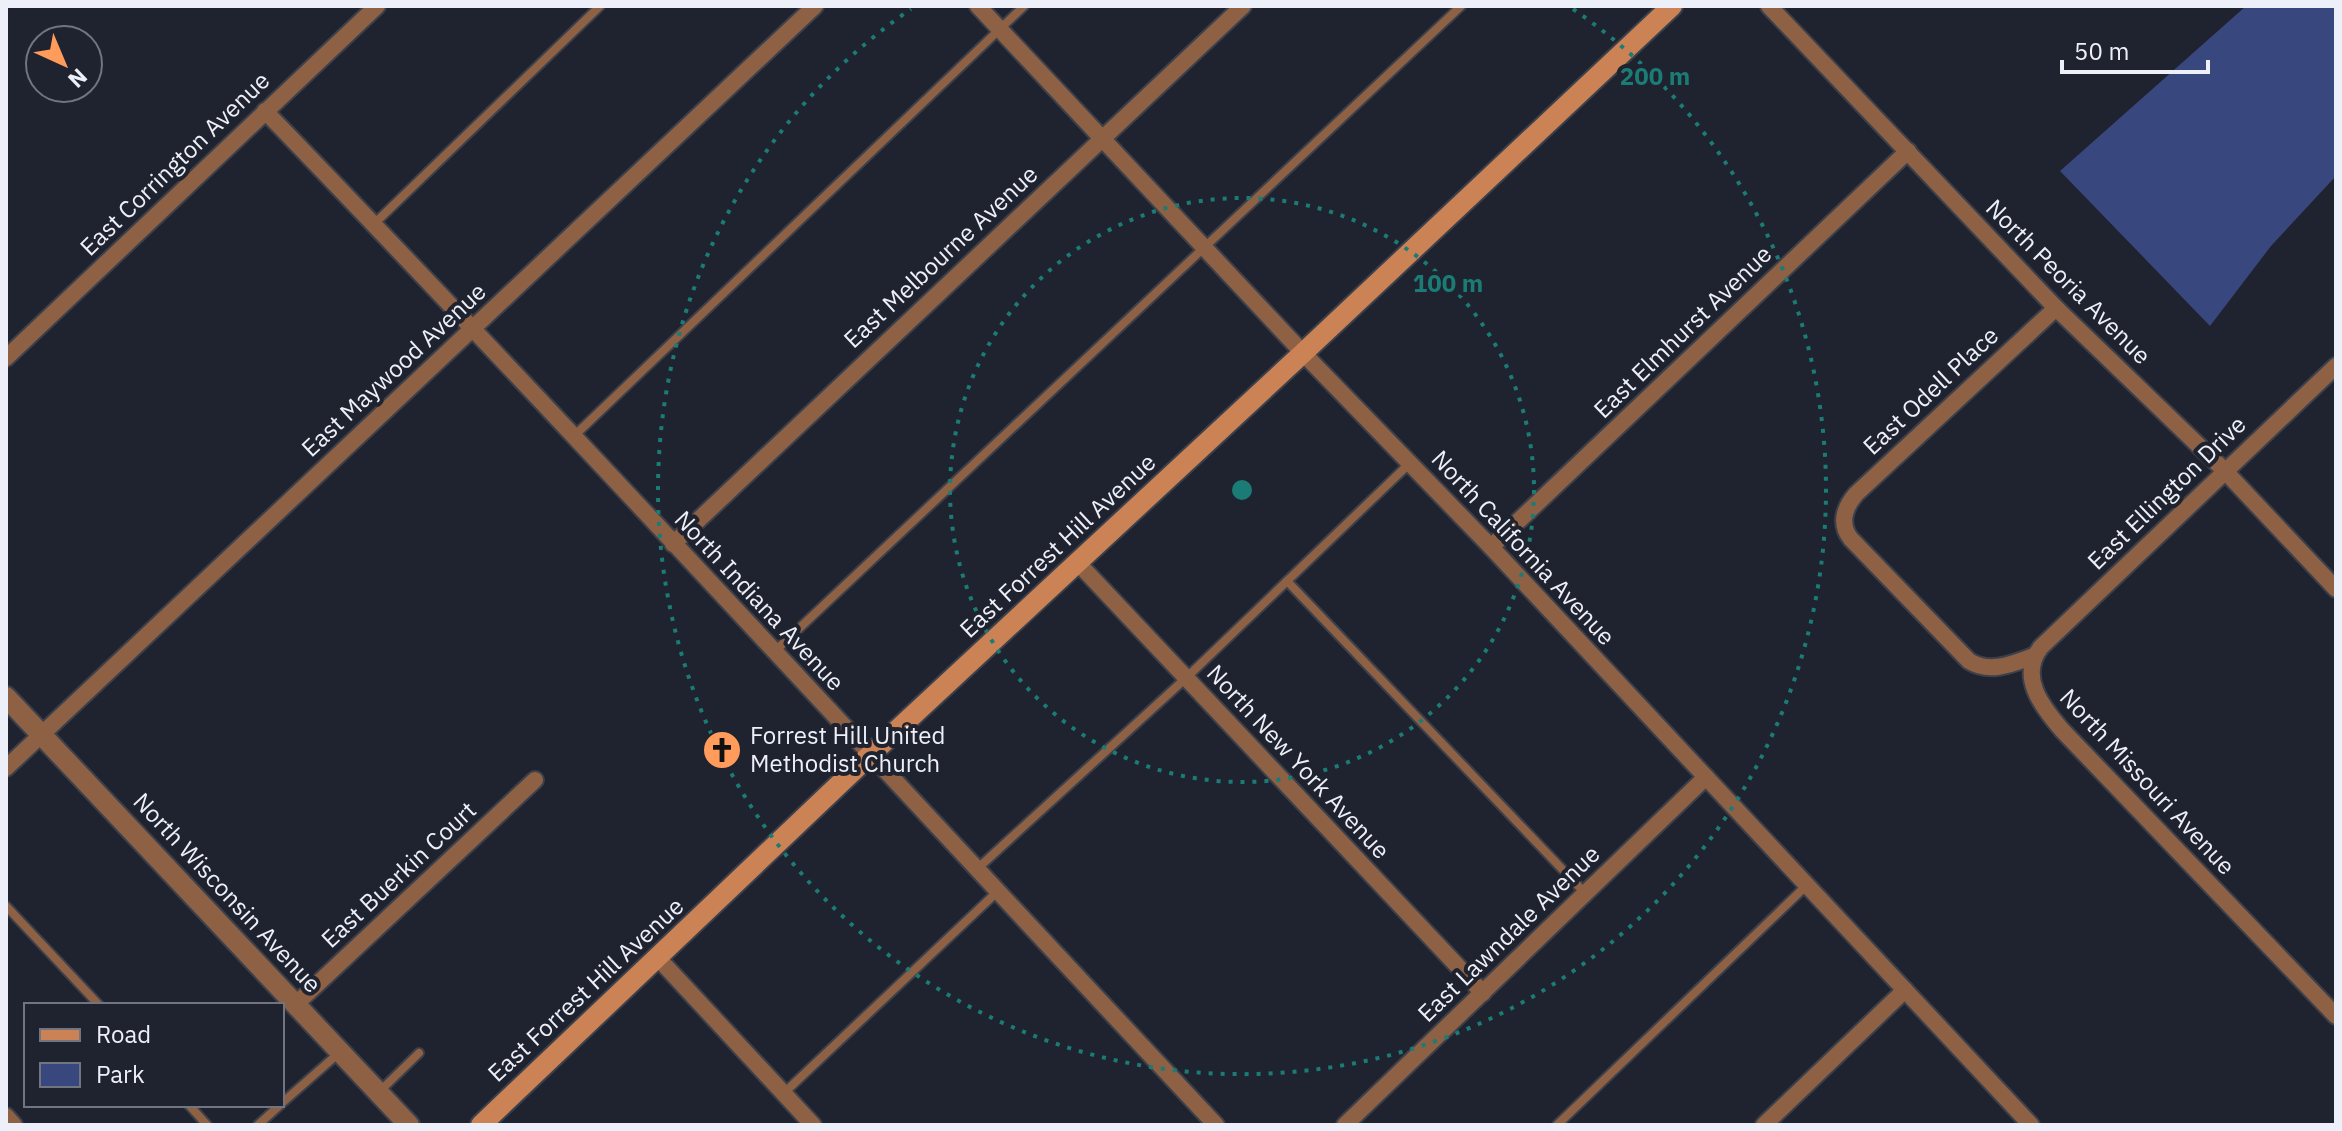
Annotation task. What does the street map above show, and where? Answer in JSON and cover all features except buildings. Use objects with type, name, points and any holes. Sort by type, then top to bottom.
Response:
[{"type":"main road","name":"East Forrest Hill Avenue","points":[[481,1125],[869,756],[1672,6]]},
{"type":"street","name":"East Corrington Avenue","points":[[6,358],[377,6]]},
{"type":"street","name":"East Maywood Avenue","points":[[6,768],[815,6]]},
{"type":"street","name":"North California Avenue","points":[[978,6],[1303,353],[1491,547],[2031,1125]]},
{"type":"street","name":"East Melbourne Avenue","points":[[673,544],[1243,6]]},
{"type":"street","name":"North Peoria Avenue","points":[[1769,6],[2056,308],[2224,470],[2336,589]]},
{"type":"street","name":"North Indiana Avenue","points":[[265,111],[474,328],[869,756],[1216,1125]]},
{"type":"street","name":"East Elmhurst Avenue","points":[[1491,547],[1908,151]]},
{"type":"street","name":"East Odell Place","points":[[2034,656],[1994,668],[1980,667],[1969,661],[1851,539],[1844,527],[1845,514],[1856,494],[2056,308]]},
{"type":"street","name":"East Ellington Drive","points":[[2034,656],[2224,470],[2336,366]]},
{"type":"street","name":"North New York Avenue","points":[[1078,563],[1483,993]]},
{"type":"street","name":"North Missouri Avenue","points":[[2034,656],[2031,676],[2034,690],[2055,722],[2336,1016]]},
{"type":"street","name":"North Wisconsin Avenue","points":[[6,697],[409,1125]]},
{"type":"street","name":"East Lawndale Avenue","points":[[1345,1125],[1706,777]]},
{"type":"street","name":"East Buerkin Court","points":[[296,1004],[535,780]]},
{"type":"street","points":[[658,958],[813,1125]]},
{"type":"street","points":[[2322,1002],[2336,989]]},
{"type":"street","points":[[1764,1125],[1905,990]]},
{"type":"street","points":[[6,1116],[14,1125]]},
{"type":"lane","points":[[374,224],[600,6]]},
{"type":"lane","points":[[574,437],[1024,6]]},
{"type":"lane","points":[[774,653],[1461,6]]},
{"type":"lane","points":[[977,870],[1186,678],[1410,463]]},
{"type":"lane","points":[[1287,581],[1585,894]]},
{"type":"lane","points":[[1557,1125],[1807,885]]},
{"type":"lane","points":[[784,1094],[997,892]]},
{"type":"lane","points":[[6,906],[97,1003]]},
{"type":"lane","points":[[284,1101],[340,1051]]},
{"type":"lane","points":[[379,1092],[419,1053]]},
{"type":"lane","points":[[191,1107],[207,1125]]},
{"type":"lane","points":[[258,1125],[278,1107]]},
{"type":"green space","points":[[2246,6],[2336,6],[2336,176],[2271,246],[2210,326],[2060,171]]},
{"type":"place","name":"Forrest Hill United Methodist Church","points":[[722,750]]}]
